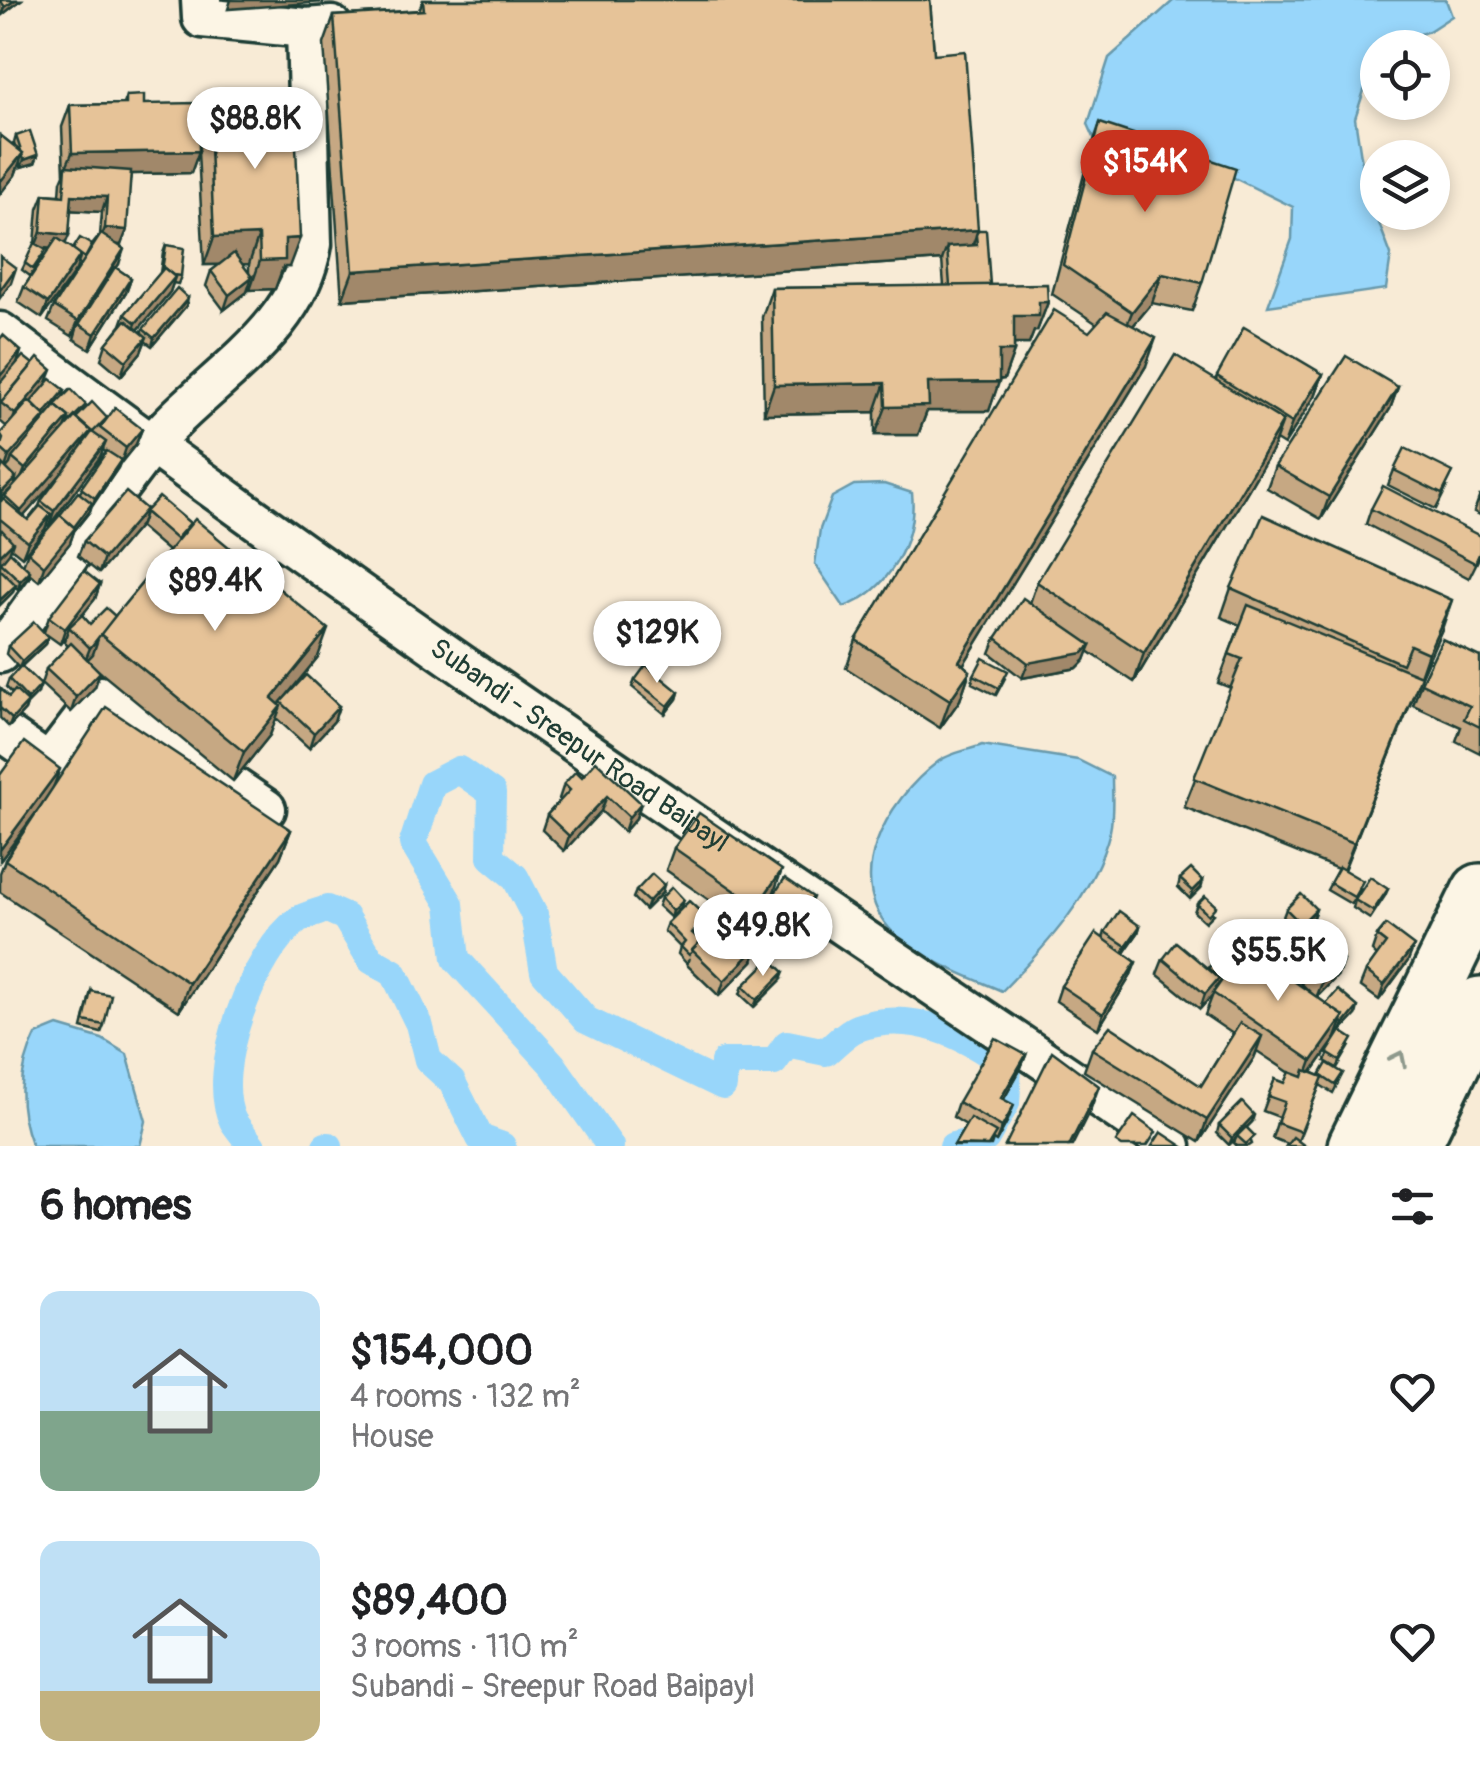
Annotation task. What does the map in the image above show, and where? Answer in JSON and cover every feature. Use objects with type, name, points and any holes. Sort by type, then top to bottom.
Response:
[{"type":"highway","points":[[1356,1146],[1480,892]]},
{"type":"highway","points":[[1412,1146],[1480,1005]]},
{"type":"street","points":[[201,0],[202,18],[306,28],[364,23]]},
{"type":"street","points":[[0,653],[151,446],[263,339],[306,278],[312,244],[306,28]]},
{"type":"street","name":"Subandi - Sreepur Road Baipayl","points":[[0,332],[151,446],[554,730],[1170,1146]]},
{"type":"street","points":[[0,730],[49,764],[102,696],[266,809]]},
{"type":"water","points":[[1174,0],[1446,0],[1452,16],[1431,30],[1360,30],[1360,103],[1355,118],[1360,150],[1360,230],[1382,230],[1391,255],[1386,289],[1268,306],[1292,239],[1293,207],[1224,173],[1096,142],[1088,124],[1109,58]]},
{"type":"water","points":[[884,484],[912,493],[905,546],[874,589],[844,607],[815,564],[820,529],[832,497],[854,485]]},
{"type":"water","points":[[982,745],[1078,760],[1112,777],[1110,831],[1093,877],[1051,937],[1002,991],[936,961],[899,938],[881,917],[872,893],[870,869],[887,820],[920,778],[939,761]]},
{"type":"water","points":[[58,1026],[102,1039],[127,1054],[146,1121],[140,1146],[32,1146],[22,1104],[26,1062],[36,1035]]},
{"type":"building","points":[[423,0],[930,0],[934,54],[965,51],[978,230],[353,271],[334,16],[424,10]]},
{"type":"building","points":[[144,95],[144,104],[198,103],[199,151],[72,153],[70,105],[126,104],[126,96]]},
{"type":"building","points":[[294,99],[300,238],[285,239],[285,260],[260,261],[259,235],[214,237],[208,102]]},
{"type":"building","points":[[1100,123],[1236,168],[1202,283],[1162,274],[1132,312],[1063,265]]},
{"type":"building","points":[[30,131],[38,155],[24,160],[16,136]]},
{"type":"building","points":[[0,135],[23,153],[0,182]]},
{"type":"building","points":[[66,166],[131,171],[127,230],[105,228],[107,197],[72,195],[69,235],[41,232],[44,194],[64,196]]},
{"type":"building","points":[[978,230],[986,230],[990,285],[950,286],[947,247],[977,245]]},
{"type":"building","points":[[101,234],[124,249],[78,321],[54,306]]},
{"type":"building","points":[[57,238],[81,254],[48,303],[24,287]]},
{"type":"building","points":[[80,238],[92,245],[85,258],[73,249]]},
{"type":"building","points":[[34,243],[46,250],[33,269],[25,263]]},
{"type":"building","points":[[166,245],[184,248],[181,276],[162,270]]},
{"type":"building","points":[[234,253],[252,277],[229,295],[211,271]]},
{"type":"building","points":[[0,256],[16,268],[0,290]]},
{"type":"building","points":[[115,267],[131,278],[95,334],[79,324]]},
{"type":"building","points":[[164,268],[175,277],[136,323],[125,314]]},
{"type":"building","points":[[1047,284],[1048,302],[1039,302],[1039,316],[1014,316],[1014,351],[999,351],[999,382],[928,383],[929,406],[886,407],[885,383],[774,385],[772,288]]},
{"type":"building","points":[[177,288],[188,298],[154,338],[143,329]]},
{"type":"building","points":[[1054,310],[1089,332],[1107,312],[1156,338],[959,661],[970,671],[950,700],[856,640]]},
{"type":"building","points":[[126,320],[147,337],[126,361],[106,344]]},
{"type":"building","points":[[1244,327],[1323,374],[1292,423],[1217,376]]},
{"type":"building","points":[[3,335],[21,351],[0,376],[0,339]]},
{"type":"building","points":[[1175,355],[1283,421],[1144,653],[1037,582]]},
{"type":"building","points":[[23,356],[33,364],[0,403],[0,383]]},
{"type":"building","points":[[1346,356],[1398,387],[1329,497],[1275,466]]},
{"type":"building","points":[[38,358],[52,370],[15,414],[1,403]]},
{"type":"building","points":[[51,379],[65,390],[44,415],[31,402]]},
{"type":"building","points":[[71,389],[86,405],[69,422],[69,417],[54,406]]},
{"type":"building","points":[[29,401],[45,416],[9,456],[0,448],[0,434]]},
{"type":"building","points":[[92,402],[107,418],[90,435],[91,431],[76,418]]},
{"type":"building","points":[[56,406],[69,417],[25,469],[12,458]]},
{"type":"building","points":[[115,408],[142,429],[126,448],[100,428]]},
{"type":"building","points":[[75,417],[91,431],[21,511],[5,496]]},
{"type":"building","points":[[92,432],[106,442],[54,511],[41,501]]},
{"type":"building","points":[[1405,448],[1453,472],[1442,494],[1394,470]]},
{"type":"building","points":[[107,451],[121,460],[95,498],[81,488]]},
{"type":"building","points":[[0,462],[16,478],[2,492],[0,490]]},
{"type":"building","points":[[1383,486],[1480,536],[1475,563],[1371,509]]},
{"type":"building","points":[[78,492],[92,503],[74,527],[60,515]]},
{"type":"building","points":[[126,492],[146,509],[104,558],[84,541]]},
{"type":"building","points":[[159,497],[190,523],[176,539],[145,512]]},
{"type":"building","points":[[3,499],[28,520],[40,506],[51,514],[28,542],[0,519]]},
{"type":"building","points":[[60,515],[75,528],[44,566],[28,552]]},
{"type":"building","points":[[1263,515],[1452,600],[1428,653],[1410,645],[1402,664],[1231,588]]},
{"type":"building","points":[[195,519],[328,629],[272,698],[281,706],[244,752],[100,634]]},
{"type":"building","points":[[2,530],[13,542],[0,555],[0,533]]},
{"type":"building","points":[[10,552],[30,571],[20,581],[1,563]]},
{"type":"building","points":[[0,569],[16,585],[0,600]]},
{"type":"building","points":[[84,571],[100,584],[65,629],[49,617]]},
{"type":"building","points":[[1023,598],[1091,645],[1083,653],[1028,663],[996,638]]},
{"type":"building","points":[[1248,605],[1421,676],[1354,843],[1194,778],[1242,659],[1229,654]]},
{"type":"building","points":[[106,608],[115,616],[90,648],[69,627],[82,615],[90,624]]},
{"type":"building","points":[[34,622],[48,637],[22,661],[8,646]]},
{"type":"building","points":[[1442,639],[1480,657],[1480,727],[1464,719],[1470,706],[1421,683]]},
{"type":"building","points":[[71,643],[100,672],[76,697],[46,669]]},
{"type":"building","points":[[983,658],[1008,671],[999,688],[974,675]]},
{"type":"building","points":[[646,665],[679,692],[668,706],[635,680]]},
{"type":"building","points":[[21,666],[41,685],[28,699],[9,679]]},
{"type":"building","points":[[306,675],[339,706],[314,733],[281,702]]},
{"type":"building","points":[[0,688],[9,697],[15,690],[28,702],[12,719],[0,708]]},
{"type":"building","points":[[106,707],[291,830],[189,983],[5,860]]},
{"type":"building","points":[[24,742],[60,769],[0,850],[0,775]]},
{"type":"building","points":[[596,761],[641,803],[629,817],[607,796],[569,836],[547,815],[570,790],[564,784],[576,771],[582,777]]},
{"type":"building","points":[[699,813],[782,870],[757,906],[674,848]]},
{"type":"building","points":[[1339,867],[1363,881],[1354,897],[1330,883]]},
{"type":"building","points":[[1191,869],[1203,881],[1193,891],[1180,879]]},
{"type":"building","points":[[652,874],[664,885],[648,902],[636,891]]},
{"type":"building","points":[[1370,877],[1388,889],[1373,911],[1355,900]]},
{"type":"building","points":[[785,878],[813,897],[793,925],[766,906]]},
{"type":"building","points":[[672,887],[684,900],[673,911],[661,898]]},
{"type":"building","points":[[1301,894],[1316,909],[1301,924],[1286,909]]},
{"type":"building","points":[[1205,896],[1216,906],[1208,915],[1197,904]]},
{"type":"building","points":[[689,901],[707,918],[692,933],[701,941],[689,955],[681,947],[685,942],[667,923]]},
{"type":"building","points":[[1119,911],[1140,926],[1126,946],[1105,932]]},
{"type":"building","points":[[726,915],[758,946],[724,981],[692,950]]},
{"type":"building","points":[[1263,922],[1274,933],[1264,945],[1252,934]]},
{"type":"building","points":[[1304,922],[1343,960],[1322,983],[1282,945]]},
{"type":"building","points":[[1386,925],[1414,946],[1384,985],[1366,971],[1386,943],[1377,936]]},
{"type":"building","points":[[1096,933],[1136,962],[1103,1014],[1061,986]]},
{"type":"building","points":[[1278,933],[1285,940],[1277,948],[1270,942]]},
{"type":"building","points":[[1176,942],[1219,978],[1205,994],[1163,959]]},
{"type":"building","points":[[1245,947],[1344,1016],[1312,1061],[1213,993]]},
{"type":"building","points":[[1222,954],[1233,965],[1218,980],[1208,968]]},
{"type":"building","points":[[770,959],[784,972],[757,1000],[743,986]]},
{"type":"building","points":[[1338,990],[1358,1007],[1344,1024],[1344,1016],[1326,1004]]},
{"type":"building","points":[[91,991],[111,995],[104,1025],[84,1021]]},
{"type":"building","points":[[1240,1023],[1262,1036],[1207,1120],[1092,1049],[1110,1026],[1201,1086]]},
{"type":"building","points":[[1341,1031],[1353,1039],[1340,1061],[1327,1053]]},
{"type":"building","points":[[995,1038],[1026,1055],[1001,1098],[1014,1105],[1002,1127],[958,1102]]},
{"type":"building","points":[[1052,1051],[1099,1086],[1069,1146],[1005,1146]]},
{"type":"building","points":[[1327,1063],[1343,1073],[1335,1085],[1320,1075]]},
{"type":"building","points":[[1305,1070],[1323,1077],[1301,1132],[1277,1123],[1285,1102],[1268,1096],[1275,1079],[1285,1083],[1290,1072],[1303,1077]]},
{"type":"building","points":[[1242,1102],[1254,1115],[1232,1138],[1219,1125]]},
{"type":"building","points":[[1134,1116],[1156,1132],[1147,1146],[1122,1146],[1116,1142]]},
{"type":"building","points":[[970,1118],[996,1133],[988,1146],[954,1145]]},
{"type":"building","points":[[1246,1127],[1255,1136],[1246,1144],[1237,1136]]},
{"type":"building","points":[[1161,1132],[1182,1146],[1152,1146]]},
{"type":"building","points":[[1293,1137],[1305,1146],[1286,1146]]},
{"type":"waterway","points":[[610,1146],[553,1065],[456,959],[450,904],[413,843],[432,784],[459,770],[492,793],[491,857],[515,877],[534,914],[544,972],[586,1020],[723,1086],[724,1062],[774,1062],[787,1044],[826,1052],[853,1030],[877,1023],[937,1028],[975,1045],[1008,1068],[1006,1103],[986,1138],[953,1146]]},
{"type":"waterway","points":[[252,1146],[233,1121],[227,1099],[231,1044],[240,1013],[266,957],[282,935],[298,920],[327,909],[345,917],[371,960],[394,973],[419,1024],[428,1060],[452,1082],[480,1138],[502,1146]]}]
